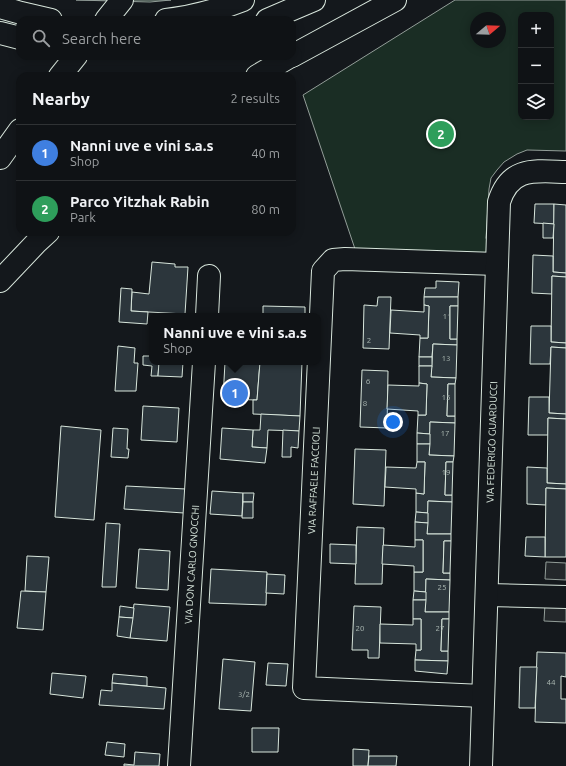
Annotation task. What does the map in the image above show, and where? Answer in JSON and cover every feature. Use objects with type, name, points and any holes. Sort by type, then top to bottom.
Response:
[{"type":"main road","points":[[109,16],[122,0]]},
{"type":"main road","points":[[191,16],[225,7],[243,0]]},
{"type":"main road","points":[[276,16],[314,0]]},
{"type":"main road","points":[[296,54],[395,0]]},
{"type":"main road","points":[[0,7],[33,16]]},
{"type":"main road","points":[[0,33],[16,37]]},
{"type":"main road","points":[[63,72],[73,60]]},
{"type":"main road","points":[[264,72],[285,60]]},
{"type":"main road","points":[[0,158],[16,136]]},
{"type":"main road","name":"VIA FEDERIGO GUARDUCCI","points":[[481,766],[499,202],[502,192],[515,176],[526,172],[536,171],[566,172]]},
{"type":"main road","points":[[0,281],[43,236]]},
{"type":"main road","name":"VIA RAFFAELE FACCIOLI","points":[[321,315],[323,271],[333,260],[345,259],[497,264]]},
{"type":"main road","points":[[207,313],[209,276]]},
{"type":"main road","name":"VIA DON CARLO GNOCCHI","points":[[179,766],[204,365]]},
{"type":"main road","name":"VIA RAFFAELE FACCIOLI","points":[[319,365],[304,688],[483,696]]},
{"type":"main road","points":[[487,595],[566,597]]},
{"type":"green space","points":[[76,0],[171,0],[150,2]]},
{"type":"green space","points":[[455,0],[566,0],[566,151],[527,150],[504,162],[491,178],[486,238],[494,256],[355,249],[303,95]]},
{"type":"shaded area","points":[[546,562],[566,563],[566,580],[545,579]]},
{"type":"shaded area","points":[[545,604],[566,604],[566,622],[544,621]]},
{"type":"building","points":[[535,204],[554,204],[554,224],[534,223]]},
{"type":"building","points":[[554,204],[566,205],[566,273],[553,272]]},
{"type":"building","points":[[543,223],[554,224],[553,238],[543,238]]},
{"type":"building","points":[[533,255],[553,256],[553,272],[566,273],[566,277],[552,276],[552,294],[532,293]]},
{"type":"building","points":[[152,262],[175,264],[175,267],[188,267],[185,313],[131,311],[132,292],[149,294]]},
{"type":"building","points":[[552,276],[566,277],[566,343],[551,342]]},
{"type":"building","points":[[436,281],[459,282],[458,297],[424,297],[425,288],[436,288]]},
{"type":"building","points":[[121,288],[132,289],[131,311],[148,312],[147,324],[119,322]]},
{"type":"building","points":[[378,297],[391,297],[389,349],[363,348],[364,305],[377,306]]},
{"type":"building","points":[[424,297],[458,297],[458,306],[450,306],[450,339],[457,339],[457,345],[433,344],[432,357],[419,357],[420,338],[428,338],[429,306],[424,305]]},
{"type":"building","points":[[424,305],[429,306],[428,338],[420,338],[420,335],[390,333],[391,310],[424,312]]},
{"type":"building","points":[[263,306],[305,307],[305,313],[263,313]]},
{"type":"building","points":[[450,306],[458,306],[457,339],[450,339]]},
{"type":"building","points":[[531,326],[551,326],[551,342],[566,343],[566,348],[551,347],[550,364],[530,364]]},
{"type":"building","points":[[433,344],[457,345],[456,378],[431,377]]},
{"type":"building","points":[[118,346],[135,348],[134,363],[138,363],[136,391],[115,391]]},
{"type":"building","points":[[551,347],[566,348],[566,414],[549,413]]},
{"type":"building","points":[[143,356],[149,356],[149,365],[159,365],[158,376],[151,376],[152,366],[143,365]]},
{"type":"building","points":[[419,357],[432,357],[432,366],[419,366]]},
{"type":"building","points":[[159,365],[183,365],[182,377],[158,376]]},
{"type":"building","points":[[225,365],[260,365],[257,400],[223,399]]},
{"type":"building","points":[[260,365],[302,365],[300,416],[253,414],[253,400],[257,400]]},
{"type":"building","points":[[419,366],[432,366],[431,377],[456,378],[455,384],[448,384],[447,416],[455,416],[455,423],[430,422],[430,434],[417,433],[418,415],[426,415],[427,384],[419,383]]},
{"type":"building","points":[[362,370],[388,371],[387,428],[360,427]]},
{"type":"building","points":[[419,383],[427,384],[426,415],[418,415],[418,411],[387,409],[388,385],[419,386]]},
{"type":"building","points":[[448,384],[455,384],[455,416],[447,416]]},
{"type":"building","points":[[529,397],[549,397],[549,413],[566,414],[566,419],[548,418],[548,435],[528,435]]},
{"type":"building","points":[[143,406],[179,408],[177,442],[141,440]]},
{"type":"building","points":[[261,414],[300,416],[299,431],[268,430],[267,448],[252,447],[253,430],[260,430]]},
{"type":"building","points":[[548,418],[566,419],[566,484],[547,483]]},
{"type":"building","points":[[430,422],[455,423],[454,456],[429,455]]},
{"type":"building","points":[[61,426],[101,430],[94,520],[55,517]]},
{"type":"building","points":[[113,428],[128,429],[128,458],[111,457]]},
{"type":"building","points":[[222,428],[253,430],[252,447],[267,448],[265,463],[220,459]]},
{"type":"building","points":[[283,430],[299,431],[298,448],[291,447],[291,457],[282,457]]},
{"type":"building","points":[[417,433],[430,434],[430,444],[417,444]]},
{"type":"building","points":[[417,444],[430,444],[429,455],[454,456],[453,462],[446,462],[445,495],[452,495],[452,502],[428,501],[428,513],[416,512],[416,493],[424,494],[425,462],[417,462]]},
{"type":"building","points":[[355,449],[386,450],[384,506],[353,504]]},
{"type":"building","points":[[417,462],[425,462],[424,494],[416,493],[416,489],[385,487],[386,467],[416,468]]},
{"type":"building","points":[[446,462],[453,462],[452,495],[445,495]]},
{"type":"building","points":[[527,467],[547,468],[547,483],[566,484],[566,489],[546,488],[546,505],[527,504]]},
{"type":"building","points":[[126,486],[186,489],[184,513],[124,509]]},
{"type":"building","points":[[546,488],[566,489],[566,557],[545,557]]},
{"type":"building","points":[[212,491],[243,493],[242,516],[210,514]]},
{"type":"building","points":[[243,493],[254,493],[253,502],[243,502]]},
{"type":"building","points":[[428,501],[452,502],[451,534],[427,534]]},
{"type":"building","points":[[243,502],[253,502],[253,518],[242,518]]},
{"type":"building","points":[[416,512],[428,513],[428,523],[415,522]]},
{"type":"building","points":[[415,522],[428,523],[427,534],[451,534],[451,541],[444,541],[443,573],[450,573],[450,580],[426,579],[426,592],[414,591],[414,572],[423,572],[423,540],[415,540]]},
{"type":"building","points":[[106,523],[120,524],[116,587],[102,587]]},
{"type":"building","points":[[357,527],[384,528],[382,584],[355,584]]},
{"type":"building","points":[[526,537],[545,537],[545,557],[525,556]]},
{"type":"building","points":[[415,540],[423,540],[423,572],[414,572],[414,566],[382,564],[383,545],[415,547]]},
{"type":"building","points":[[444,541],[451,541],[450,573],[443,573]]},
{"type":"building","points":[[330,544],[356,545],[356,564],[330,563]]},
{"type":"building","points":[[139,549],[170,551],[168,590],[136,588]]},
{"type":"building","points":[[27,556],[49,557],[46,592],[25,591]]},
{"type":"building","points":[[211,569],[267,572],[266,605],[209,603]]},
{"type":"building","points":[[267,574],[285,575],[284,594],[266,593]]},
{"type":"building","points":[[426,579],[450,580],[449,612],[425,612]]},
{"type":"building","points":[[21,591],[46,592],[43,630],[17,628]]},
{"type":"building","points":[[414,591],[426,592],[426,600],[413,600]]},
{"type":"building","points":[[413,600],[426,600],[425,612],[449,612],[449,619],[442,619],[441,651],[448,651],[448,661],[415,660],[416,650],[421,650],[421,619],[413,619]]},
{"type":"building","points":[[134,604],[170,607],[167,641],[130,638]]},
{"type":"building","points":[[120,606],[134,608],[133,618],[119,617]]},
{"type":"building","points":[[354,606],[381,607],[379,658],[368,658],[368,650],[352,650]]},
{"type":"building","points":[[119,617],[133,618],[130,638],[117,636]]},
{"type":"building","points":[[413,619],[421,619],[421,650],[416,650],[416,644],[380,643],[380,624],[413,625]]},
{"type":"building","points":[[442,619],[449,619],[448,651],[441,651]]},
{"type":"building","points":[[537,652],[566,653],[566,677],[561,676],[561,699],[566,699],[566,723],[535,722]]},
{"type":"building","points":[[223,659],[255,662],[251,711],[219,709]]},
{"type":"building","points":[[415,660],[448,661],[447,674],[415,671]]},
{"type":"building","points":[[268,663],[288,664],[286,686],[266,685]]},
{"type":"building","points":[[520,667],[537,667],[535,708],[519,708]]},
{"type":"building","points":[[52,673],[86,676],[83,698],[50,694]]},
{"type":"building","points":[[113,674],[147,677],[147,686],[112,683]]},
{"type":"building","points":[[112,683],[166,688],[164,709],[99,705],[101,690],[112,691]]},
{"type":"building","points":[[252,728],[279,728],[278,752],[252,752]]},
{"type":"building","points":[[107,742],[125,744],[124,757],[105,755]]},
{"type":"building","points":[[353,749],[369,750],[368,766],[353,766]]},
{"type":"building","points":[[135,752],[160,754],[159,766],[124,766],[124,764],[134,765]]},
{"type":"building","points":[[369,756],[397,756],[396,766],[368,766]]},
{"type":"place","name":"Parco Yitzhak Rabin","points":[[441,134]]},
{"type":"place","name":"Nanni uve e vini s.a.s","points":[[235,393]]}]
